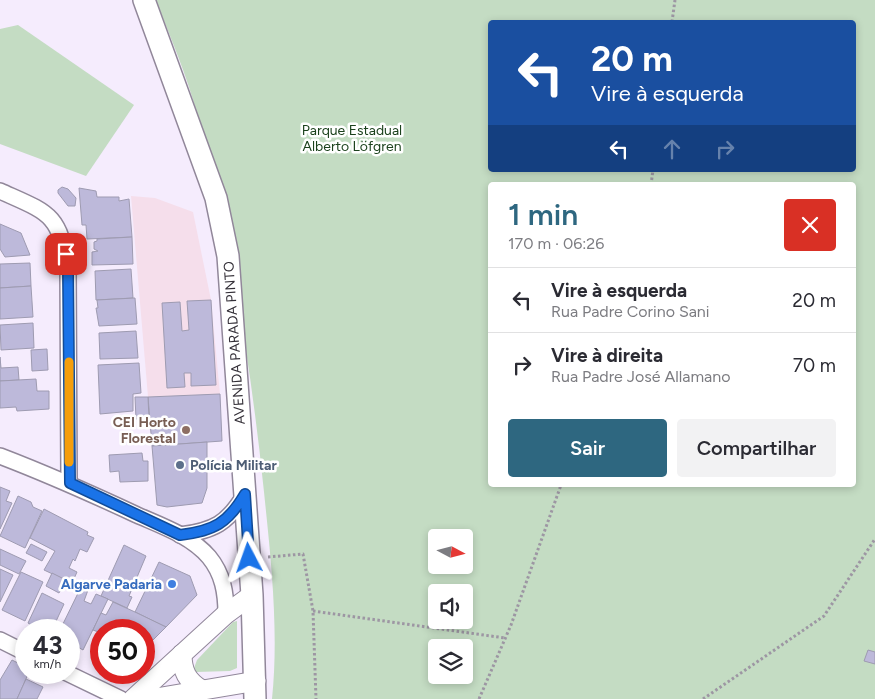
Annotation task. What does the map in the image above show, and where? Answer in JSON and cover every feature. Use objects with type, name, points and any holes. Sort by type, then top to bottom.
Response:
[{"type":"main road","name":"AVENIDA PARADA PINTO","points":[[144,0],[216,198],[223,227],[231,285],[252,595],[256,690]]},
{"type":"street","points":[[0,191],[43,210],[54,221],[63,239],[68,268],[70,483]]},
{"type":"street","points":[[0,456],[70,483],[180,535],[208,556],[216,567],[226,596],[226,614]]},
{"type":"street","points":[[180,535],[197,533],[226,521],[236,510],[245,494]]},
{"type":"street","points":[[133,699],[226,614],[252,595]]},
{"type":"street","points":[[0,640],[15,648]]},
{"type":"street","points":[[182,654],[186,675],[193,684],[202,690]]},
{"type":"street","points":[[80,679],[121,699]]},
{"type":"street","points":[[150,699],[202,690],[256,690]]},
{"type":"path","points":[[672,20],[675,0]]},
{"type":"path","points":[[479,699],[506,638],[561,487]]},
{"type":"path","points":[[703,699],[824,616],[875,539]]},
{"type":"path","points":[[260,558],[303,554],[313,611],[316,699]]},
{"type":"path","points":[[313,611],[506,638]]},
{"type":"shaded area","points":[[131,196],[155,198],[193,212],[211,300],[220,394],[148,397]]},
{"type":"green space","name":"Parque Estadual Alberto Löfgren","points":[[156,0],[875,0],[875,699],[272,699],[275,648],[271,569],[253,397],[220,207],[188,85]]},
{"type":"green space","points":[[18,25],[134,105],[86,176],[0,144],[0,29]]},
{"type":"green space","points":[[237,621],[237,668],[230,671],[196,672],[194,668],[197,660],[233,622]]},
{"type":"building","points":[[62,187],[68,189],[76,198],[75,206],[68,206],[58,193],[58,190]]},
{"type":"building","points":[[79,188],[96,191],[97,197],[119,197],[119,201],[129,199],[132,237],[87,239],[86,225],[82,225]]},
{"type":"building","points":[[0,224],[21,233],[30,255],[5,257],[0,249]]},
{"type":"building","points":[[132,237],[133,264],[92,265],[92,252],[98,251],[94,249],[94,242],[97,239]]},
{"type":"building","points":[[30,263],[31,286],[0,288],[0,264]]},
{"type":"building","points":[[131,269],[133,298],[96,300],[95,271]]},
{"type":"building","points":[[31,286],[33,317],[0,319],[0,288]]},
{"type":"building","points":[[135,298],[137,324],[99,326],[96,308],[98,308],[97,300]]},
{"type":"building","points":[[211,300],[216,385],[191,386],[191,373],[184,373],[185,387],[167,388],[162,303],[180,302],[182,331],[189,330],[187,301]]},
{"type":"building","points":[[33,323],[34,348],[1,350],[0,325]]},
{"type":"building","points":[[136,331],[138,358],[100,359],[99,333]]},
{"type":"building","points":[[47,349],[48,370],[32,371],[31,350]]},
{"type":"building","points":[[0,357],[1,368],[18,367],[19,380],[0,381]]},
{"type":"building","points":[[139,363],[141,393],[133,394],[133,411],[100,414],[98,365]]},
{"type":"building","points":[[36,379],[37,391],[49,391],[49,409],[17,411],[16,407],[0,408],[0,381]]},
{"type":"building","name":"CEI Horto Florestal","points":[[220,394],[222,441],[152,446],[148,397]]},
{"type":"building","points":[[135,397],[148,397],[149,419],[136,419]]},
{"type":"building","name":"Polícia Militar","points":[[207,442],[207,488],[202,503],[167,507],[157,505],[152,446]]},
{"type":"building","points":[[142,453],[143,461],[148,461],[148,481],[120,482],[119,471],[110,472],[109,455]]},
{"type":"building","points":[[0,487],[10,491],[6,501],[12,503],[0,529]]},
{"type":"building","points":[[18,496],[31,502],[33,507],[42,511],[25,548],[0,536]]},
{"type":"building","points":[[44,509],[88,532],[87,535],[94,538],[87,552],[80,549],[75,561],[73,559],[69,568],[77,572],[72,583],[44,570],[55,551],[30,538]]},
{"type":"building","points":[[31,544],[47,552],[42,561],[26,553]]},
{"type":"building","points":[[124,545],[146,556],[129,596],[132,597],[127,608],[101,596]]},
{"type":"building","points":[[0,549],[26,561],[19,574],[0,565]]},
{"type":"building","points":[[159,562],[190,576],[197,595],[166,627],[155,622],[155,619],[149,619],[135,612]]},
{"type":"building","points":[[0,569],[13,575],[0,602]]},
{"type":"building","points":[[21,572],[43,582],[26,619],[21,619],[2,610]]},
{"type":"building","points":[[52,573],[66,580],[59,593],[46,586]]},
{"type":"building","points":[[81,587],[88,590],[84,601],[91,604],[96,594],[108,599],[98,619],[90,619],[90,636],[83,650],[80,648],[80,619],[65,619]]},
{"type":"building","points":[[42,593],[64,604],[57,619],[30,619]]},
{"type":"building","points":[[113,602],[149,619],[98,619],[101,613],[106,615]]},
{"type":"building","points":[[155,622],[166,627],[155,638]]},
{"type":"building","points":[[868,650],[875,652],[875,664],[864,661]]},
{"type":"building","points":[[12,660],[15,662],[15,684],[24,684],[17,699],[0,699],[0,680]]},
{"type":"building","points":[[24,684],[37,684],[43,687],[37,699],[17,699]]},
{"type":"slow traffic","points":[[69,362],[69,462]]},
{"type":"place","name":"CEI Horto Florestal","points":[[186,430]]},
{"type":"place","name":"Polícia Militar","points":[[180,465]]},
{"type":"place","name":"Algarve Padaria","points":[[172,584]]},
{"type":"route","points":[[66,254],[68,268],[70,483],[180,535],[197,533],[226,521],[236,510],[245,494],[249,558]]}]
